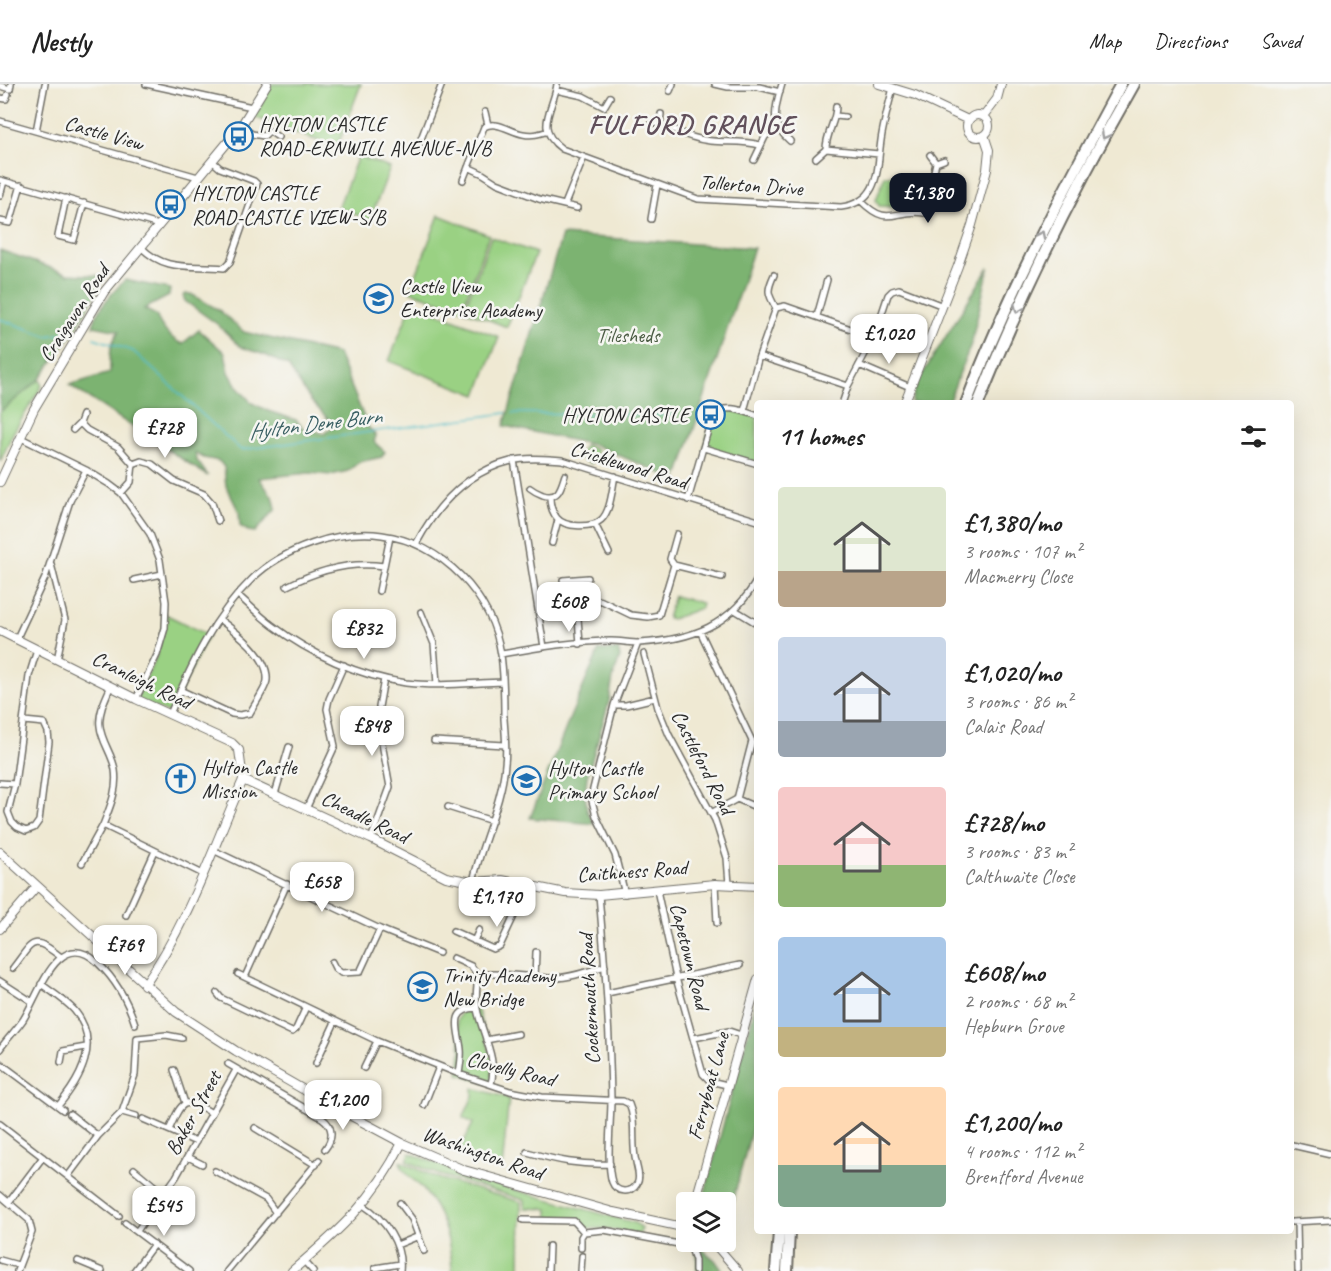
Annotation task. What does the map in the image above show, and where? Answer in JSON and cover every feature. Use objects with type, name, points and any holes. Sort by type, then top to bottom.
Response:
[{"type":"highway","points":[[967,400],[1025,268],[1121,84]]},
{"type":"highway","points":[[980,400],[1029,285],[1066,210],[1134,84]]},
{"type":"highway","points":[[776,1271],[779,1234]]},
{"type":"highway","points":[[787,1271],[789,1234]]},
{"type":"street","points":[[0,86],[9,89],[11,84]]},
{"type":"street","points":[[36,131],[45,84]]},
{"type":"street","points":[[146,84],[252,107]]},
{"type":"street","name":"Craigavon Road","points":[[0,482],[34,409],[104,292],[241,126],[267,84]]},
{"type":"street","points":[[416,152],[442,84]]},
{"type":"street","points":[[670,91],[673,84]]},
{"type":"street","points":[[715,84],[728,87],[759,87],[780,93]]},
{"type":"street","points":[[782,84],[775,110],[777,125],[790,141]]},
{"type":"street","points":[[879,84],[915,95],[968,120]]},
{"type":"street","points":[[984,116],[997,99],[1001,84]]},
{"type":"street","points":[[463,180],[484,127],[497,125],[526,135],[548,131],[547,114],[556,87],[583,96],[604,107],[610,97]]},
{"type":"street","points":[[893,88],[879,154],[877,175],[874,185],[861,201],[881,216],[890,217],[908,212],[924,213],[931,219]]},
{"type":"street","points":[[0,98],[6,99],[8,94]]},
{"type":"street","points":[[816,158],[826,149],[828,131],[836,116],[836,106]]},
{"type":"street","points":[[485,112],[488,125]]},
{"type":"street","points":[[660,123],[661,114]]},
{"type":"street","points":[[974,115],[984,116],[989,126],[984,135],[979,137],[970,134],[966,127],[968,120],[974,115]]},
{"type":"street","points":[[836,116],[845,117]]},
{"type":"street","name":"Castle View","points":[[0,121],[198,177]]},
{"type":"street","points":[[652,123],[660,123],[692,137],[708,141],[750,142],[760,145]]},
{"type":"street","points":[[754,160],[765,136],[777,125]]},
{"type":"street","points":[[241,126],[258,136],[264,136],[269,131],[278,137]]},
{"type":"street","name":"Tollerton Drive","points":[[548,131],[562,149],[699,199],[841,207],[861,201]]},
{"type":"street","points":[[905,400],[965,247],[987,170],[989,150],[984,135]]},
{"type":"street","points":[[826,149],[879,154]]},
{"type":"street","points":[[930,155],[936,163]]},
{"type":"street","points":[[565,204],[584,157]]},
{"type":"street","points":[[936,163],[944,160]]},
{"type":"street","points":[[141,248],[148,255],[167,265],[224,268],[230,262],[257,184],[220,168],[212,161]]},
{"type":"street","points":[[924,213],[936,163]]},
{"type":"street","points":[[468,167],[497,183],[539,199],[577,208]]},
{"type":"street","points":[[0,196],[2,180],[159,225]]},
{"type":"street","points":[[0,221],[10,223],[21,185]]},
{"type":"street","points":[[651,219],[657,185]]},
{"type":"street","points":[[66,198],[58,236],[74,240],[84,203]]},
{"type":"street","points":[[744,411],[759,356],[776,308],[768,289],[774,275]]},
{"type":"street","points":[[817,316],[827,280]]},
{"type":"street","points":[[843,400],[874,337],[888,296],[892,291],[899,289],[943,306]]},
{"type":"street","points":[[776,308],[785,306],[874,337]]},
{"type":"street","points":[[759,356],[848,387]]},
{"type":"street","points":[[859,365],[910,387]]},
{"type":"street","points":[[688,500],[713,413],[724,408],[754,415]]},
{"type":"street","points":[[73,430],[80,423],[83,415]]},
{"type":"street","points":[[80,423],[87,430],[118,447],[133,464],[131,482],[121,493]]},
{"type":"street","points":[[21,438],[109,484],[121,493],[150,534],[160,560],[166,602],[165,628],[157,655],[136,699]]},
{"type":"street","points":[[704,448],[754,463]]},
{"type":"street","points":[[514,460],[544,647]]},
{"type":"street","name":"Cricklewood Road","points":[[416,544],[443,502],[459,486],[484,471],[514,460],[562,460],[754,520]]},
{"type":"street","points":[[133,464],[141,461],[152,464],[174,481],[204,494],[212,503],[218,521]]},
{"type":"street","points":[[15,640],[40,590],[70,501],[86,470]]},
{"type":"street","points":[[530,488],[534,492],[549,497],[560,492],[565,475]]},
{"type":"street","points":[[549,497],[558,520],[567,524],[591,526],[606,514],[615,476]]},
{"type":"street","points":[[552,543],[558,520]]},
{"type":"street","points":[[595,524],[609,553]]},
{"type":"street","points":[[677,534],[670,559],[674,565],[722,577]]},
{"type":"street","points":[[170,714],[195,656],[219,620],[252,578],[276,561],[309,544],[345,536],[381,535],[416,544],[442,559],[471,586],[492,619],[501,654],[506,764],[492,821],[473,882]]},
{"type":"street","points":[[379,591],[390,537]]},
{"type":"street","points":[[50,562],[65,620],[57,660]]},
{"type":"street","points":[[287,586],[332,568],[368,564],[384,566]]},
{"type":"street","points":[[577,602],[593,599],[631,615],[648,617],[659,615],[674,565]]},
{"type":"street","points":[[134,580],[162,574]]},
{"type":"street","points":[[563,580],[588,578]]},
{"type":"street","points":[[575,580],[580,644]]},
{"type":"street","points":[[501,654],[544,647],[611,641],[638,643],[673,640],[715,625],[735,610],[754,586]]},
{"type":"street","points":[[40,590],[48,587],[56,589]]},
{"type":"street","points":[[238,595],[273,626],[304,646],[344,665],[384,679],[437,684],[503,682]]},
{"type":"street","points":[[735,610],[754,622]]},
{"type":"street","points":[[421,612],[434,644],[437,684]]},
{"type":"street","points":[[180,690],[232,714],[250,713],[267,680],[264,664],[240,634],[219,620]]},
{"type":"street","name":"Cranleigh Road","points":[[0,631],[136,699],[232,743],[239,750],[243,780]]},
{"type":"street","points":[[700,632],[754,740]]},
{"type":"street","points":[[625,894],[615,855],[596,816],[591,797],[614,705],[638,643]]},
{"type":"street","points":[[24,721],[44,723],[49,742],[39,821],[34,828],[26,831],[12,822],[8,812],[15,784],[29,676],[37,650]]},
{"type":"street","name":"Castleford Road","points":[[644,654],[655,698],[669,735],[711,813],[723,842],[729,884]]},
{"type":"street","points":[[306,809],[335,746],[327,709],[344,665]]},
{"type":"street","points":[[371,839],[390,787],[379,727],[379,707],[384,679]]},
{"type":"street","points":[[82,863],[103,825],[114,794],[115,771],[100,726],[102,711],[111,686]]},
{"type":"street","points":[[614,705],[626,705],[655,698]]},
{"type":"street","points":[[434,741],[505,745]]},
{"type":"street","points":[[711,813],[737,799],[754,745]]},
{"type":"street","points":[[275,794],[289,747]]},
{"type":"street","points":[[144,985],[166,953],[215,850],[243,780]]},
{"type":"street","name":"Cheadle Road","points":[[243,780],[371,839],[446,877],[473,882]]},
{"type":"street","points":[[0,783],[15,784]]},
{"type":"street","points":[[737,799],[754,806]]},
{"type":"street","points":[[448,807],[492,821]]},
{"type":"street","points":[[103,825],[203,874]]},
{"type":"street","points":[[215,850],[380,929],[439,953]]},
{"type":"street","points":[[126,915],[155,851]]},
{"type":"street","name":"Washington Road","points":[[0,852],[176,1012],[236,1051],[402,1143],[464,1170],[613,1212],[676,1226]]},
{"type":"street","name":"Caithness Road","points":[[473,882],[502,880],[565,893],[599,895],[715,884],[754,886]]},
{"type":"street","points":[[453,932],[493,949],[500,946],[515,914],[517,883]]},
{"type":"street","points":[[245,977],[286,884]]},
{"type":"street","points":[[715,884],[717,923]]},
{"type":"street","points":[[0,929],[37,886]]},
{"type":"street","name":"Capetown Road","points":[[657,890],[676,978],[703,1074],[710,1081],[727,1084]]},
{"type":"street","name":"Cockermouth Road","points":[[599,895],[607,993],[611,1101],[610,1164],[613,1184],[618,1190],[624,1191],[634,1188],[639,1176],[633,1140],[633,1114],[629,1104],[623,1101],[611,1101]]},
{"type":"street","points":[[332,962],[341,973],[360,972],[380,929]]},
{"type":"street","points":[[474,941],[479,930]]},
{"type":"street","points":[[13,968],[36,942],[42,943],[61,957]]},
{"type":"street","points":[[0,1048],[24,1018],[41,984],[61,957],[70,951],[83,953],[100,965],[120,988],[135,1024]]},
{"type":"street","points":[[535,978],[536,952]]},
{"type":"street","points":[[453,958],[471,966],[478,975],[477,1008],[493,1062],[494,1074],[491,1084]]},
{"type":"street","points":[[607,993],[740,965]]},
{"type":"street","points":[[478,975],[490,973],[557,978],[605,966]]},
{"type":"street","name":"Clovelly Road","points":[[238,974],[335,1022],[459,1074],[510,1091],[542,1097],[611,1101]]},
{"type":"street","points":[[0,981],[31,1001]]},
{"type":"street","points":[[0,1063],[61,1108],[81,1076],[87,1035],[82,1021],[73,1009],[41,984]]},
{"type":"street","name":"Ferryboat Lane","points":[[698,1192],[754,992]]},
{"type":"street","points":[[217,993],[221,998],[292,1032],[296,1029],[306,1007]]},
{"type":"street","points":[[459,1074],[461,1050],[457,1021],[461,1012],[468,1008],[477,1008]]},
{"type":"street","points":[[316,1063],[335,1022]]},
{"type":"street","points":[[694,1038],[729,1031],[741,1035]]},
{"type":"street","points":[[486,1040],[518,1034]]},
{"type":"street","points":[[68,1176],[98,1136],[122,1112],[135,1075],[137,1038],[166,1035],[182,1038]]},
{"type":"street","points":[[364,1068],[377,1041]]},
{"type":"street","points":[[61,1062],[63,1051],[86,1047]]},
{"type":"street","points":[[228,1064],[329,1124],[332,1134],[326,1149]]},
{"type":"street","name":"Clovelly Road","points":[[424,1105],[439,1067]]},
{"type":"street","points":[[174,1070],[184,1104]]},
{"type":"street","name":"Baker Street","points":[[137,1231],[188,1158],[236,1070]]},
{"type":"street","points":[[169,1130],[179,1108],[184,1104],[195,1103],[212,1113]]},
{"type":"street","points":[[122,1112],[136,1116]]},
{"type":"street","points":[[69,1114],[98,1136]]},
{"type":"street","points":[[143,1119],[196,1142]]},
{"type":"street","points":[[0,1124],[119,1216]]},
{"type":"street","points":[[227,1271],[318,1162],[255,1128]]},
{"type":"street","points":[[292,1271],[363,1205],[388,1170],[402,1143]]},
{"type":"street","points":[[1294,1145],[1331,1154]]},
{"type":"street","points":[[527,1152],[565,1163],[610,1164]]},
{"type":"street","points":[[9,1202],[43,1157]]},
{"type":"street","points":[[188,1158],[202,1164]]},
{"type":"street","points":[[134,1169],[164,1194]]},
{"type":"street","points":[[215,1171],[266,1199],[276,1213]]},
{"type":"street","points":[[0,1195],[30,1220],[32,1232],[18,1268],[0,1260]]},
{"type":"street","points":[[400,1203],[412,1219],[424,1251]]},
{"type":"street","points":[[363,1205],[381,1221],[397,1245],[400,1268],[375,1268]]},
{"type":"street","points":[[523,1220],[574,1221],[584,1232]]},
{"type":"street","points":[[1298,1271],[1294,1222],[1331,1220]]},
{"type":"street","points":[[125,1222],[189,1271]]},
{"type":"street","points":[[584,1232],[604,1230],[684,1245],[691,1248],[694,1271]]},
{"type":"street","points":[[581,1248],[581,1237],[584,1232]]},
{"type":"street","points":[[397,1245],[419,1236]]},
{"type":"street","points":[[134,1271],[154,1244]]},
{"type":"street","points":[[548,1271],[549,1246]]},
{"type":"street","points":[[722,1252],[738,1271]]},
{"type":"street","points":[[581,1271],[582,1256]]},
{"type":"street","points":[[78,1261],[102,1271]]},
{"type":"street","points":[[304,1261],[313,1271]]},
{"type":"green space","points":[[272,84],[361,84],[337,148],[254,117]]},
{"type":"green space","points":[[358,156],[390,168],[370,220],[338,208]]},
{"type":"green space","points":[[885,176],[900,177],[897,207],[879,206],[876,200]]},
{"type":"green space","points":[[439,215],[489,235],[462,309],[410,291]]},
{"type":"green space","name":"Tilesheds","points":[[562,235],[754,248],[677,480],[595,445],[504,426]]},
{"type":"green space","points":[[491,237],[536,253],[507,327],[464,310]]},
{"type":"green space","points":[[0,250],[68,274],[106,276],[74,332],[40,379],[0,412]]},
{"type":"green space","points":[[989,267],[971,344],[949,400],[912,400],[915,386]]},
{"type":"green space","points":[[125,280],[170,289],[169,296],[144,309],[156,315],[166,332],[182,344],[199,330],[225,353],[229,372],[238,388],[252,403],[296,420],[307,432],[316,431],[324,434],[335,426],[311,401],[288,366],[241,347],[217,324],[185,301],[183,296],[191,294],[219,310],[244,332],[338,354],[368,427],[376,436],[374,442],[385,452],[382,457],[359,462],[348,471],[331,475],[309,473],[259,478],[274,499],[276,509],[255,532],[240,526],[239,512],[226,486],[224,467],[219,461],[204,458],[195,453],[196,459],[208,476],[69,385],[110,373],[112,346],[119,331],[93,326],[110,295]]},
{"type":"green space","points":[[412,303],[499,337],[477,395],[389,361]]},
{"type":"green space","points":[[40,379],[42,386],[13,433],[0,462],[0,412]]},
{"type":"green space","points":[[724,408],[754,415],[754,463],[704,448],[713,413]]},
{"type":"green space","points":[[585,445],[597,450],[591,464],[578,455]]},
{"type":"green space","points":[[674,596],[702,603],[701,608],[672,619],[667,618]]},
{"type":"green space","points":[[165,614],[208,635],[170,714],[136,699],[157,655]]},
{"type":"green space","points":[[599,650],[618,650],[620,657],[587,777],[585,794],[587,810],[594,824],[530,818],[571,715]]},
{"type":"green space","points":[[477,1008],[493,1062],[491,1084],[459,1074],[461,1050],[457,1021],[461,1012]]},
{"type":"green space","points":[[754,1011],[754,1120],[735,1192],[705,1192]]},
{"type":"green space","points":[[473,1088],[509,1098],[502,1169],[459,1152],[473,1123],[463,1118],[473,1096]]},
{"type":"green space","points":[[410,1153],[482,1181],[635,1223],[642,1228],[639,1235],[609,1229],[586,1228],[574,1219],[548,1218],[548,1209],[525,1208],[525,1200],[437,1174],[407,1161]]},
{"type":"green space","points":[[400,1161],[435,1177],[521,1202],[520,1271],[452,1271],[450,1249],[440,1218],[430,1198],[406,1173]]},
{"type":"green space","points":[[697,1252],[705,1252],[723,1271],[697,1271]]},
{"type":"waterway","name":"Hylton Dene Burn","points":[[0,319],[47,336],[74,332]]},
{"type":"waterway","name":"Hylton Dene Burn","points":[[94,338],[133,351],[241,450],[506,413]]},
{"type":"waterway","name":"Hylton Dene Burn","points":[[513,413],[674,415]]},
{"type":"place","name":"HYLTON CASTLE ROAD-ERNWILL AVENUE-N/B","points":[[238,136]]},
{"type":"place","name":"HYLTON CASTLE ROAD-CASTLE VIEW-S/B","points":[[171,205]]},
{"type":"place","name":"Castle View Enterprise Academy","points":[[379,298]]},
{"type":"place","name":"HYLTON CASTLE","points":[[710,415]]},
{"type":"place","name":"Hylton Castle Mission","points":[[181,779]]},
{"type":"place","name":"Hylton Castle Primary School","points":[[527,780]]},
{"type":"place","name":"Trinity Academy New Bridge","points":[[422,987]]},
{"type":"district","name":"FULFORD GRANGE","points":[[692,124]]}]
